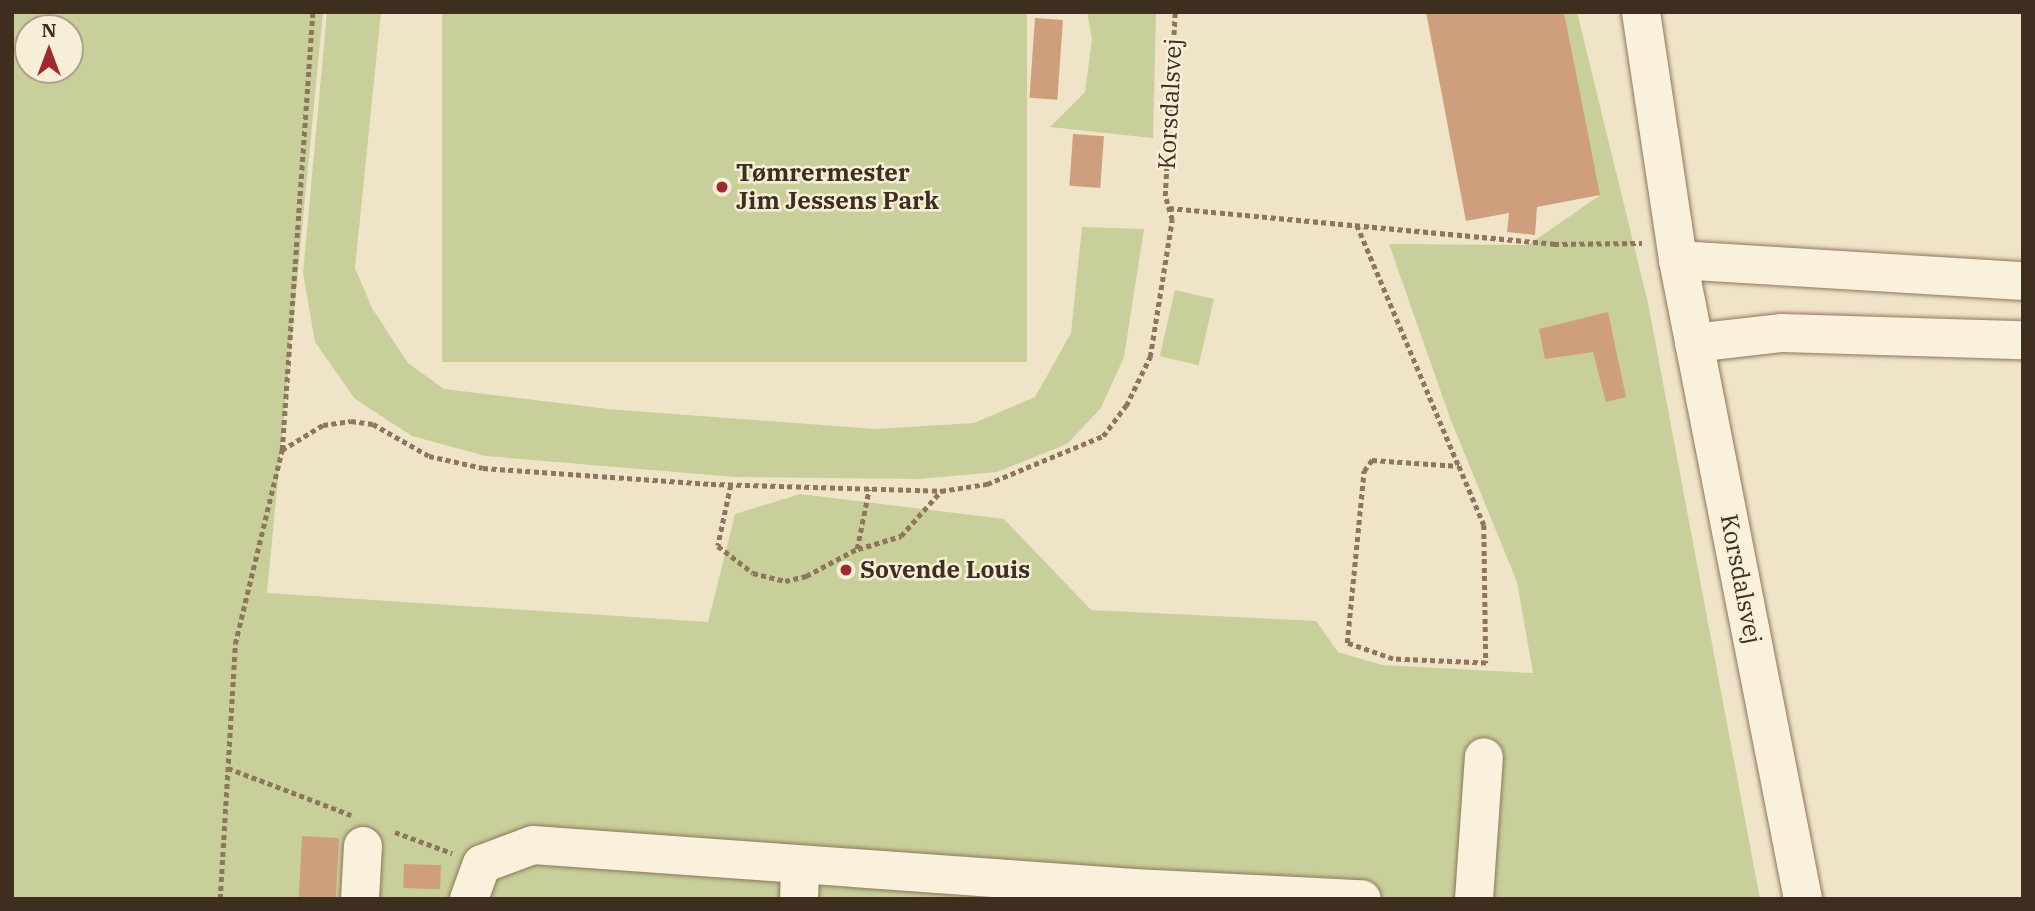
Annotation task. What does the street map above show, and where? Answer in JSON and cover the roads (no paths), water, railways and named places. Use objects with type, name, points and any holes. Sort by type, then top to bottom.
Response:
[{"type":"street","name":"Korsdalsvej","points":[[1614,12],[1647,163],[1675,251]]},
{"type":"street","name":"Korsdalsvej","points":[[1641,12],[1675,251],[1803,899]]},
{"type":"street","points":[[1675,251],[2023,281]]},
{"type":"street","points":[[1694,343],[1782,332],[2023,340]]},
{"type":"street","points":[[1474,899],[1484,757]]},
{"type":"street","points":[[469,899],[482,864],[533,845],[799,882],[1362,899]]},
{"type":"street","points":[[360,899],[363,846]]},
{"type":"place","name":"Tømrermester Jim Jessens Park","points":[[722,187]]},
{"type":"place","name":"Sovende Louis","points":[[846,570]]}]
